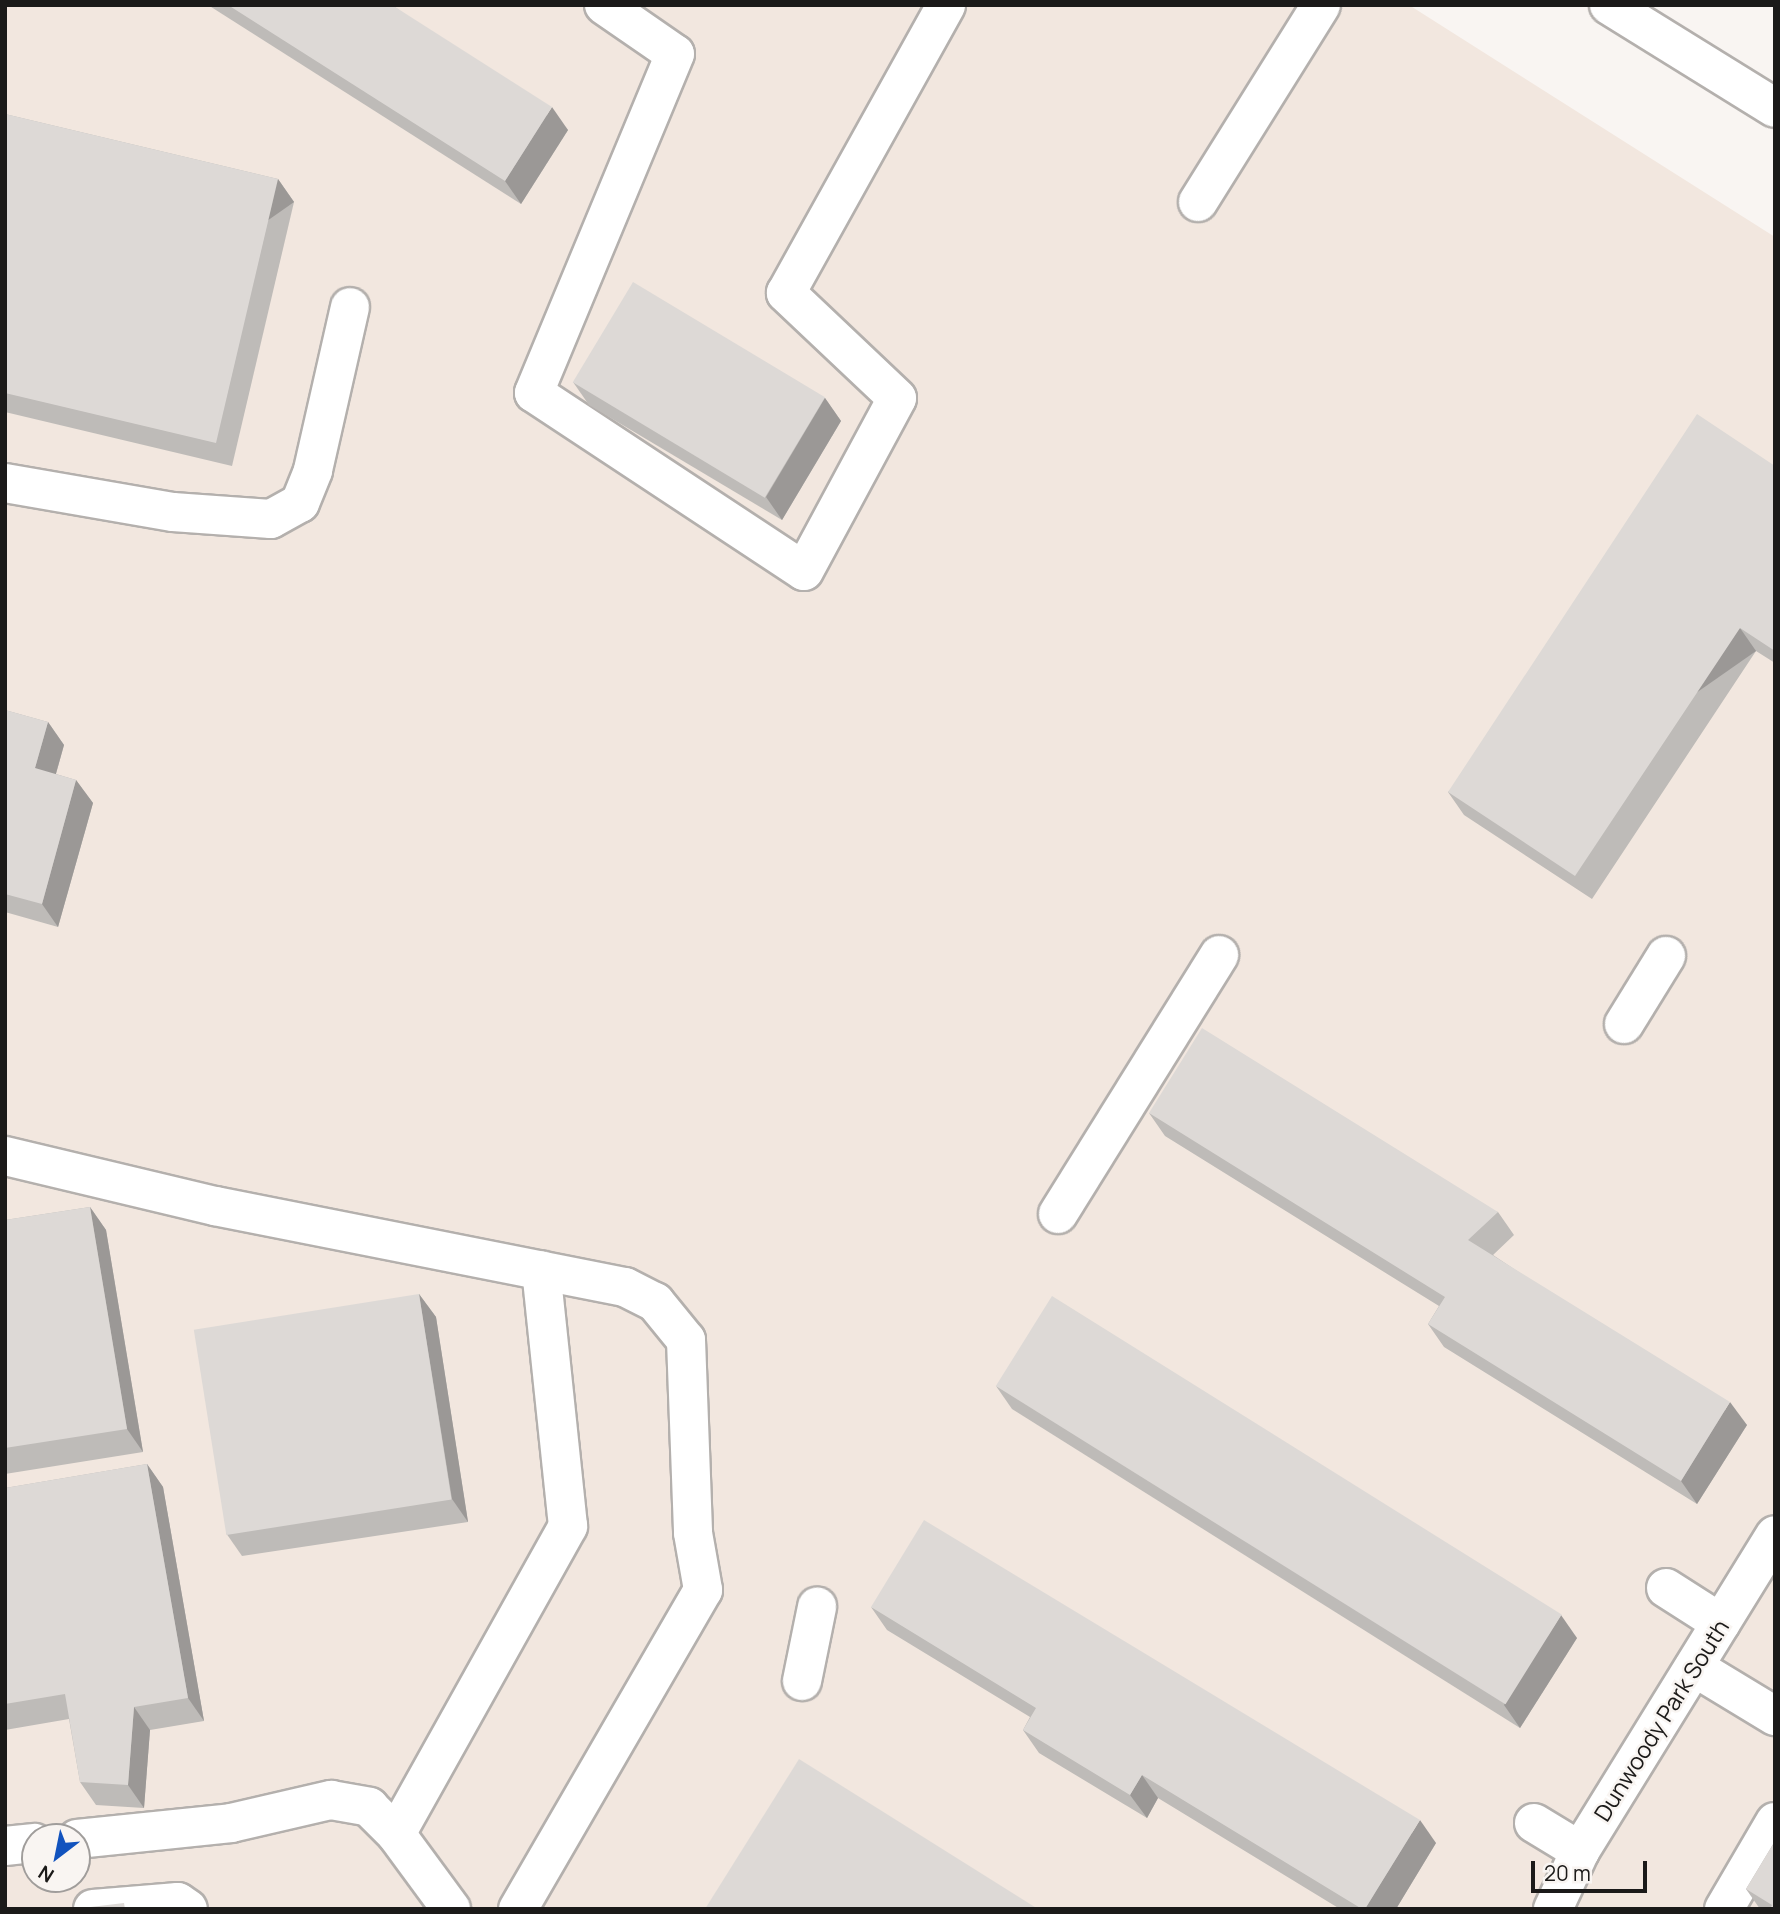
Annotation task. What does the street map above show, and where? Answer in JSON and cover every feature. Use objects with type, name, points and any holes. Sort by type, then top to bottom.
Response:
[{"type":"street","points":[[604,5],[675,54],[534,393],[804,571],[897,398],[786,293],[946,5]]},
{"type":"street","points":[[1198,202],[1321,5]]},
{"type":"street","points":[[1609,5],[1775,108]]},
{"type":"street","points":[[5,482],[173,512],[271,519],[300,503],[313,470],[350,307]]},
{"type":"street","points":[[1058,1214],[1219,955]]},
{"type":"street","points":[[1624,1024],[1666,956]]},
{"type":"street","points":[[5,1156],[215,1206],[625,1287],[655,1302],[686,1340],[693,1533],[702,1591],[518,1909]]},
{"type":"street","points":[[396,1834],[568,1526],[541,1270]]},
{"type":"street","name":"Dunwoody Park South","points":[[1553,1909],[1580,1851],[1775,1535]]},
{"type":"street","points":[[1666,1588],[1721,1623]]},
{"type":"street","points":[[802,1681],[817,1607]]},
{"type":"street","points":[[1694,1667],[1775,1716]]},
{"type":"street","points":[[91,1838],[231,1823],[331,1800],[369,1807],[396,1834],[452,1909]]},
{"type":"street","points":[[1724,1909],[1775,1822]]},
{"type":"street","points":[[1534,1823],[1580,1851]]},
{"type":"street","points":[[93,1909],[178,1902],[188,1909]]},
{"type":"shaded area","points":[[5,5],[1409,5],[1775,237],[1775,1909],[5,1909]]},
{"type":"building","points":[[228,5],[392,5],[552,107],[505,181]]},
{"type":"building","points":[[5,114],[278,179],[216,443],[5,393]]},
{"type":"building","points":[[633,282],[825,397],[765,498],[573,382]]},
{"type":"building","points":[[1697,414],[1775,466],[1775,651],[1740,628],[1575,876],[1448,792]]},
{"type":"building","points":[[5,710],[48,722],[35,768],[76,780],[42,904],[5,894]]},
{"type":"building","points":[[1202,1028],[1498,1212],[1468,1240],[1730,1402],[1681,1481],[1428,1324],[1445,1297],[1149,1113]]},
{"type":"building","points":[[90,1207],[127,1429],[5,1448],[5,1220]]},
{"type":"building","points":[[419,1294],[452,1499],[226,1535],[194,1330]]},
{"type":"building","points":[[1052,1296],[1562,1614],[1506,1704],[996,1386]]},
{"type":"building","points":[[147,1464],[188,1698],[134,1707],[128,1785],[80,1782],[65,1694],[5,1704],[5,1488]]},
{"type":"building","points":[[924,1520],[1420,1820],[1365,1909],[1142,1775],[1130,1795],[1023,1730],[1036,1708],[871,1607]]},
{"type":"building","points":[[799,1759],[1038,1909],[705,1909]]},
{"type":"building","points":[[1775,1841],[1775,1909],[1770,1909],[1772,1905],[1746,1889]]},
{"type":"building","points":[[124,1903],[125,1909],[74,1909]]}]
